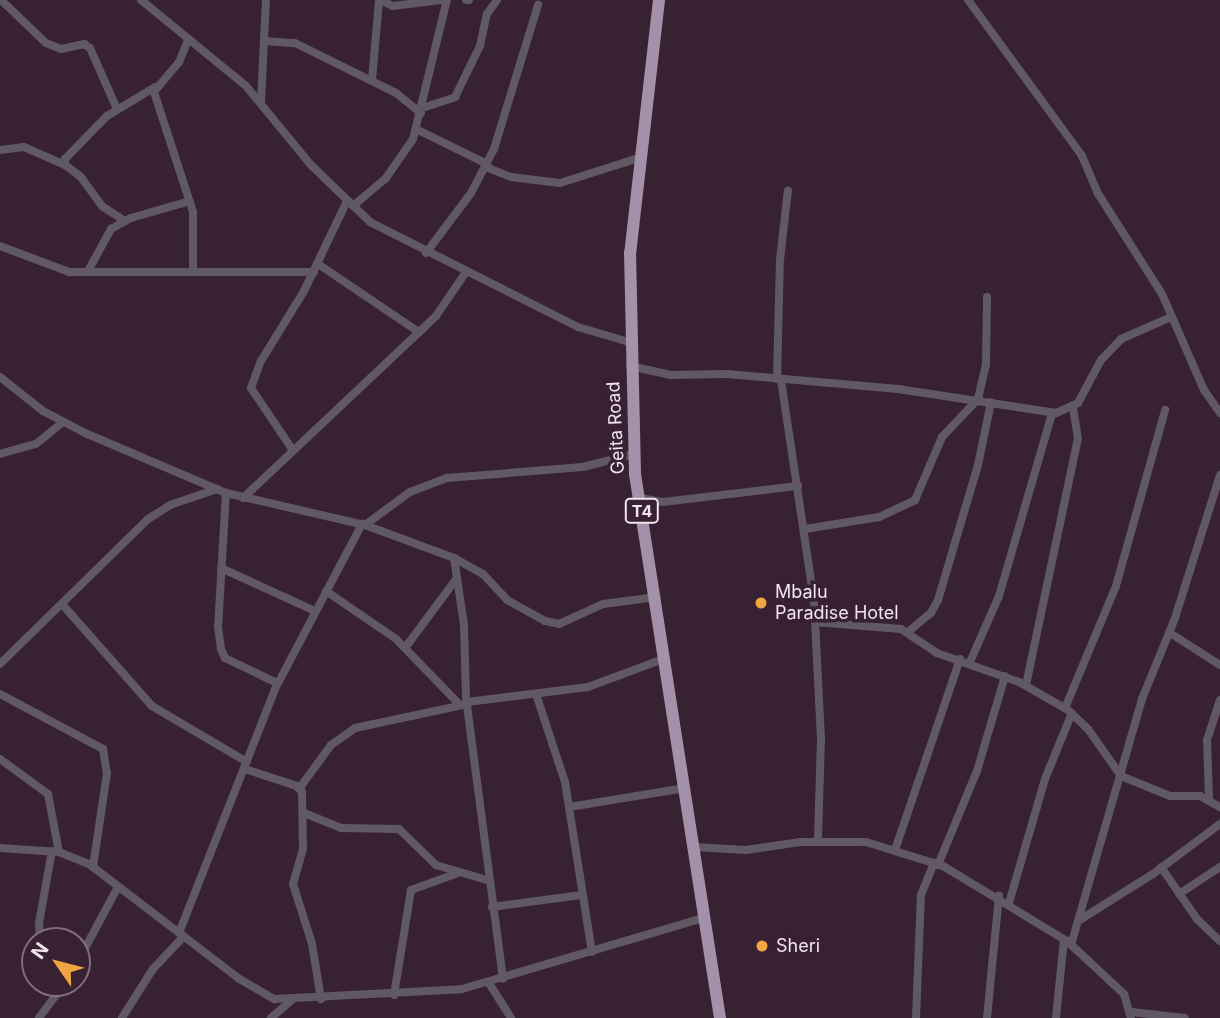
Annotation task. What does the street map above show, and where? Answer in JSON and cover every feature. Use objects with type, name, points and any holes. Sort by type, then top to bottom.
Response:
[{"type":"highway","name":"Geita Road","points":[[659,0],[630,253],[629,342],[634,454],[720,1018]]},
{"type":"street","points":[[261,102],[265,0]]},
{"type":"street","points":[[372,80],[379,0],[390,6],[441,0]]},
{"type":"street","points":[[292,449],[251,388],[261,361],[350,204],[386,178],[404,155],[416,130],[447,0],[452,0]]},
{"type":"street","points":[[421,110],[455,97],[480,46],[487,14],[497,0]]},
{"type":"street","points":[[968,0],[1082,156],[1097,192],[1138,251],[1204,390],[1220,413]]},
{"type":"street","points":[[144,1],[261,102],[311,165],[370,222],[426,253],[578,327],[629,342]]},
{"type":"street","points":[[2,3],[46,43],[61,49],[87,45],[117,109]]},
{"type":"street","points":[[426,253],[486,165],[538,5]]},
{"type":"street","points":[[65,165],[67,153],[117,109],[155,87],[179,62],[188,40]]},
{"type":"street","points":[[264,41],[296,43],[372,80],[421,110]]},
{"type":"street","points":[[155,87],[155,99],[190,201],[193,271]]},
{"type":"street","points":[[416,130],[511,177],[560,183],[639,158]]},
{"type":"street","points":[[0,150],[24,147],[65,165],[81,177],[102,206],[125,220]]},
{"type":"street","points":[[788,190],[780,260],[779,380],[805,529],[815,622],[821,738],[818,842]]},
{"type":"street","points":[[88,271],[111,229],[125,220],[190,201]]},
{"type":"street","points":[[0,246],[69,272],[316,268],[419,332]]},
{"type":"street","points":[[243,498],[446,305],[466,272]]},
{"type":"street","points":[[805,529],[879,517],[915,500],[942,437],[978,399],[986,364],[987,297]]},
{"type":"street","points":[[1026,685],[1078,439],[1073,407],[1101,360],[1121,339],[1171,317]]},
{"type":"street","points":[[630,366],[671,375],[779,380],[978,399],[1052,413],[1073,407]]},
{"type":"street","points":[[0,377],[63,422],[226,493],[363,525],[454,558],[483,574],[528,614],[559,624],[603,604],[657,597]]},
{"type":"street","points":[[908,632],[931,613],[938,600],[978,465],[991,402]]},
{"type":"street","points":[[1009,903],[1045,779],[1113,596],[1165,410]]},
{"type":"street","points":[[970,662],[999,596],[1052,413]]},
{"type":"street","points":[[0,454],[36,444],[63,422]]},
{"type":"street","points":[[122,1018],[153,969],[181,935],[277,683],[363,525],[410,492],[447,478],[583,467],[634,454]]},
{"type":"street","points":[[1056,1018],[1067,942],[1078,921],[1142,699],[1170,633],[1220,475]]},
{"type":"street","points":[[640,498],[663,502],[798,486]]},
{"type":"street","points":[[0,664],[148,519],[170,505],[216,489]]},
{"type":"street","points":[[226,493],[218,627],[223,654],[277,683]]},
{"type":"street","points":[[454,558],[465,704],[503,979]]},
{"type":"street","points":[[221,568],[315,611]]},
{"type":"street","points":[[405,648],[457,578]]},
{"type":"street","points":[[326,591],[362,612],[465,704]]},
{"type":"street","points":[[62,604],[152,706],[246,766],[299,789]]},
{"type":"street","points":[[815,622],[854,622],[908,632],[937,653],[970,662],[1026,685],[1069,710],[1121,776],[1170,796],[1209,799],[1220,807]]},
{"type":"street","points":[[1170,633],[1220,665]]},
{"type":"street","points":[[321,999],[312,944],[293,884],[303,849],[304,813],[299,789],[331,745],[355,728],[465,704],[618,679],[666,658]]},
{"type":"street","points":[[895,850],[960,659]]},
{"type":"street","points":[[916,1018],[921,895],[977,771],[1005,676]]},
{"type":"street","points":[[0,694],[103,749],[107,773],[93,867]]},
{"type":"street","points":[[536,694],[555,746],[569,807],[581,863],[581,895],[592,951]]},
{"type":"street","points":[[1209,799],[1207,740],[1220,700]]},
{"type":"street","points":[[0,759],[48,794],[56,852],[39,927]]},
{"type":"street","points":[[569,807],[685,788]]},
{"type":"street","points":[[304,813],[341,828],[399,829],[436,865],[490,881]]},
{"type":"street","points":[[1078,921],[1161,867],[1220,824]]},
{"type":"street","points":[[694,847],[746,850],[818,842],[866,842],[936,864],[999,897],[1067,942],[1124,994],[1132,1015],[1185,1018]]},
{"type":"street","points":[[0,848],[56,852],[93,867],[255,990],[274,999],[394,995],[489,983],[704,918]]},
{"type":"street","points":[[1161,867],[1179,894],[1220,940]]},
{"type":"street","points":[[1179,894],[1220,867]]},
{"type":"street","points":[[394,995],[411,890],[458,873]]},
{"type":"street","points":[[91,937],[118,887]]},
{"type":"street","points":[[492,907],[581,895]]},
{"type":"street","points":[[987,1018],[999,897]]},
{"type":"street","points":[[489,983],[511,1018]]},
{"type":"street","points":[[38,1018],[53,997]]},
{"type":"street","points":[[271,1018],[292,1000]]},
{"type":"place","name":"Mbalu Paradise Hotel","points":[[761,603]]},
{"type":"place","name":"Sheri","points":[[762,946]]}]
